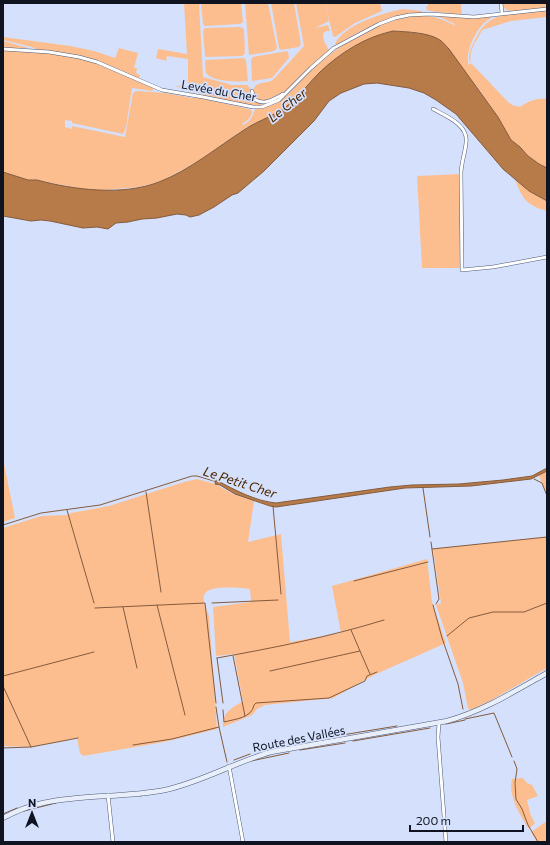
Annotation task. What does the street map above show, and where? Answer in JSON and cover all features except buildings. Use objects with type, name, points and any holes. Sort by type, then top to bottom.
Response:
[{"type":"main road","name":"Route des Vallées","points":[[3,818],[24,808],[45,802],[166,789],[197,780],[229,766],[271,752],[439,723],[478,710],[547,673]]},
{"type":"street","points":[[501,3],[502,13]]},
{"type":"street","name":"Levée du Cher","points":[[3,49],[41,51],[71,55],[97,62],[162,90],[203,96],[253,107],[269,106],[279,100],[311,68],[334,48],[379,24],[394,18],[418,14],[474,17],[547,9]]},
{"type":"street","points":[[252,91],[255,100],[261,102],[267,102],[286,93]]},
{"type":"street","points":[[267,102],[269,106]]},
{"type":"street","points":[[433,109],[459,125],[466,138],[466,148],[461,165],[462,270],[493,267],[547,257]]},
{"type":"street","points":[[439,723],[438,737],[446,842]]},
{"type":"street","points":[[229,766],[243,842]]},
{"type":"street","points":[[108,795],[113,842]]},
{"type":"shaded area","points":[[184,3],[199,3],[203,77],[232,85],[247,85],[250,88],[252,99],[259,103],[265,104],[246,105],[234,103],[175,86],[188,86],[188,59],[167,56],[166,61],[156,58],[158,49],[187,54]]},
{"type":"shaded area","points":[[201,3],[241,3],[243,22],[240,24],[205,26],[203,24]]},
{"type":"shaded area","points":[[245,3],[268,3],[277,48],[274,51],[249,55]]},
{"type":"shaded area","points":[[271,3],[294,3],[301,44],[299,47],[281,50],[279,48]]},
{"type":"shaded area","points":[[296,3],[325,3],[329,21],[315,28],[328,25],[330,31],[323,33],[324,41],[329,50],[306,70],[285,92],[264,101],[255,99],[253,92],[257,84],[271,81],[304,46]]},
{"type":"shaded area","points":[[325,3],[380,3],[382,11],[355,23],[335,37],[333,36]]},
{"type":"shaded area","points":[[428,3],[461,3],[462,15],[427,10],[426,7],[428,6]]},
{"type":"shaded area","points":[[502,3],[547,3],[547,8],[510,11],[505,9]]},
{"type":"shaded area","points":[[403,9],[422,11],[420,13],[409,14],[388,20],[367,28],[338,44],[335,44],[340,37],[355,25],[386,13]]},
{"type":"shaded area","points":[[547,11],[547,17],[511,21],[482,30],[472,50],[470,58],[471,63],[469,55],[472,47],[481,29],[490,21],[505,14]]},
{"type":"shaded area","points":[[413,16],[428,16],[441,19],[454,25],[455,24],[437,16],[471,18],[494,16],[483,24],[471,43],[468,60],[469,65],[471,63],[512,105],[520,107],[533,100],[547,99],[547,168],[528,156],[511,140],[498,117],[477,87],[420,33],[393,31],[384,33],[344,53],[321,71],[285,108],[274,115],[246,128],[197,162],[160,182],[139,187],[92,191],[37,180],[28,180],[3,172],[3,51],[44,52],[75,57],[103,66],[154,88],[152,91],[132,88],[126,128],[123,134],[72,123],[72,121],[65,120],[65,127],[72,129],[72,126],[125,137],[133,93],[136,91],[166,93],[200,98],[249,109],[252,111],[251,115],[242,124],[243,125],[251,118],[255,109],[264,108],[279,101],[320,62],[348,42],[380,25],[397,19]]},
{"type":"shaded area","points":[[240,27],[244,29],[245,53],[242,56],[205,56],[203,31],[205,28]]},
{"type":"shaded area","points":[[393,31],[429,35],[440,40],[449,49],[498,117],[511,140],[528,156],[547,168],[547,201],[529,191],[503,169],[456,114],[436,100],[424,93],[409,88],[377,83],[364,84],[341,93],[329,101],[314,121],[264,171],[238,193],[232,195],[199,215],[190,217],[177,214],[116,223],[108,229],[97,227],[83,228],[50,221],[31,221],[3,216],[3,172],[28,180],[37,180],[82,189],[130,189],[159,182],[192,165],[250,126],[275,114],[287,106],[320,72],[345,52],[373,37]]},
{"type":"shaded area","points":[[3,37],[70,46],[94,51],[115,58],[119,48],[138,53],[134,68],[137,68],[136,73],[140,75],[139,79],[83,57],[35,49],[3,40]]},
{"type":"shaded area","points":[[3,41],[25,47],[28,48],[3,48]]},
{"type":"shaded area","points":[[288,51],[289,58],[272,78],[252,81],[251,60],[253,57]]},
{"type":"shaded area","points":[[244,58],[246,60],[248,81],[219,80],[209,76],[206,73],[206,60]]},
{"type":"shaded area","points":[[460,174],[460,268],[422,268],[417,176]]},
{"type":"shaded area","points":[[515,179],[529,191],[547,201],[547,211],[534,206],[526,200]]},
{"type":"shaded area","points":[[3,459],[15,518],[3,522]]},
{"type":"shaded area","points":[[547,468],[547,471],[531,479],[471,486],[405,488],[276,507],[235,494],[220,485],[215,484],[216,480],[260,500],[276,503],[390,487],[459,484],[503,480],[532,476]]},
{"type":"shaded area","points":[[547,471],[547,496],[539,475]]},
{"type":"shaded area","points":[[197,479],[215,484],[233,494],[254,501],[248,542],[281,534],[290,642],[341,633],[332,586],[427,559],[432,602],[446,643],[374,675],[333,698],[265,705],[257,709],[252,715],[223,727],[224,718],[228,711],[243,701],[234,654],[216,656],[213,607],[251,602],[250,589],[212,589],[204,595],[204,600],[209,616],[217,729],[164,742],[83,756],[80,753],[77,738],[31,747],[3,746],[3,528],[41,516],[68,515],[71,513],[109,506]]},
{"type":"shaded area","points":[[547,537],[547,668],[492,700],[471,710],[468,708],[463,683],[436,605],[441,603],[433,549]]},
{"type":"shaded area","points":[[523,778],[527,783],[532,785],[538,796],[527,800],[531,816],[535,823],[529,829],[513,799],[511,785],[512,779]]},
{"type":"shaded area","points":[[547,821],[547,842],[537,842],[531,832]]},
{"type":"waterway","name":"Le Petit Cher","points":[[3,525],[41,513],[100,505],[192,476],[217,482]]},
{"type":"waterway","points":[[534,479],[542,483],[547,496]]},
{"type":"waterway","points":[[423,488],[430,537]]},
{"type":"waterway","points":[[146,492],[161,592]]},
{"type":"waterway","points":[[273,506],[281,594]]},
{"type":"waterway","points":[[67,510],[94,603]]},
{"type":"waterway","points":[[432,549],[547,537]]},
{"type":"waterway","points":[[431,542],[439,599],[436,604]]},
{"type":"waterway","points":[[354,581],[428,562]]},
{"type":"waterway","points":[[212,603],[278,600]]},
{"type":"waterway","points":[[95,608],[205,603],[216,703]]},
{"type":"waterway","points":[[447,636],[469,618],[493,612],[524,612],[547,603]]},
{"type":"waterway","points":[[157,605],[185,715]]},
{"type":"waterway","points":[[433,605],[442,638],[458,684],[463,709]]},
{"type":"waterway","points":[[123,607],[137,668]]},
{"type":"waterway","points":[[217,658],[301,642],[384,620]]},
{"type":"waterway","points":[[270,671],[360,651],[351,630]]},
{"type":"waterway","points":[[360,651],[370,674]]},
{"type":"waterway","points":[[3,676],[94,652]]},
{"type":"waterway","points":[[233,656],[245,716]]},
{"type":"waterway","points":[[217,658],[223,703]]},
{"type":"waterway","points":[[223,710],[224,722],[238,719],[247,715],[256,703],[329,698],[365,681],[367,676],[377,672]]},
{"type":"waterway","points":[[3,686],[31,747]]},
{"type":"waterway","points":[[216,707],[227,762]]},
{"type":"waterway","points":[[465,719],[494,713],[512,757]]},
{"type":"waterway","points":[[446,724],[465,720]]},
{"type":"waterway","points":[[336,736],[397,726]]},
{"type":"waterway","points":[[133,745],[172,739],[219,727]]},
{"type":"waterway","points":[[353,741],[430,728]]},
{"type":"waterway","points":[[3,748],[31,747],[78,738]]},
{"type":"waterway","points":[[300,750],[345,743]]},
{"type":"waterway","points":[[251,761],[289,753]]},
{"type":"waterway","points":[[234,760],[250,754]]},
{"type":"waterway","points":[[514,761],[517,769],[515,783],[516,799],[538,842]]},
{"type":"waterway","points":[[140,796],[145,795]]},
{"type":"waterway","points":[[24,811],[56,803]]},
{"type":"waterway","points":[[3,814],[17,808]]},
{"type":"water label","name":"Le Cher","points":[[287,105]]}]
